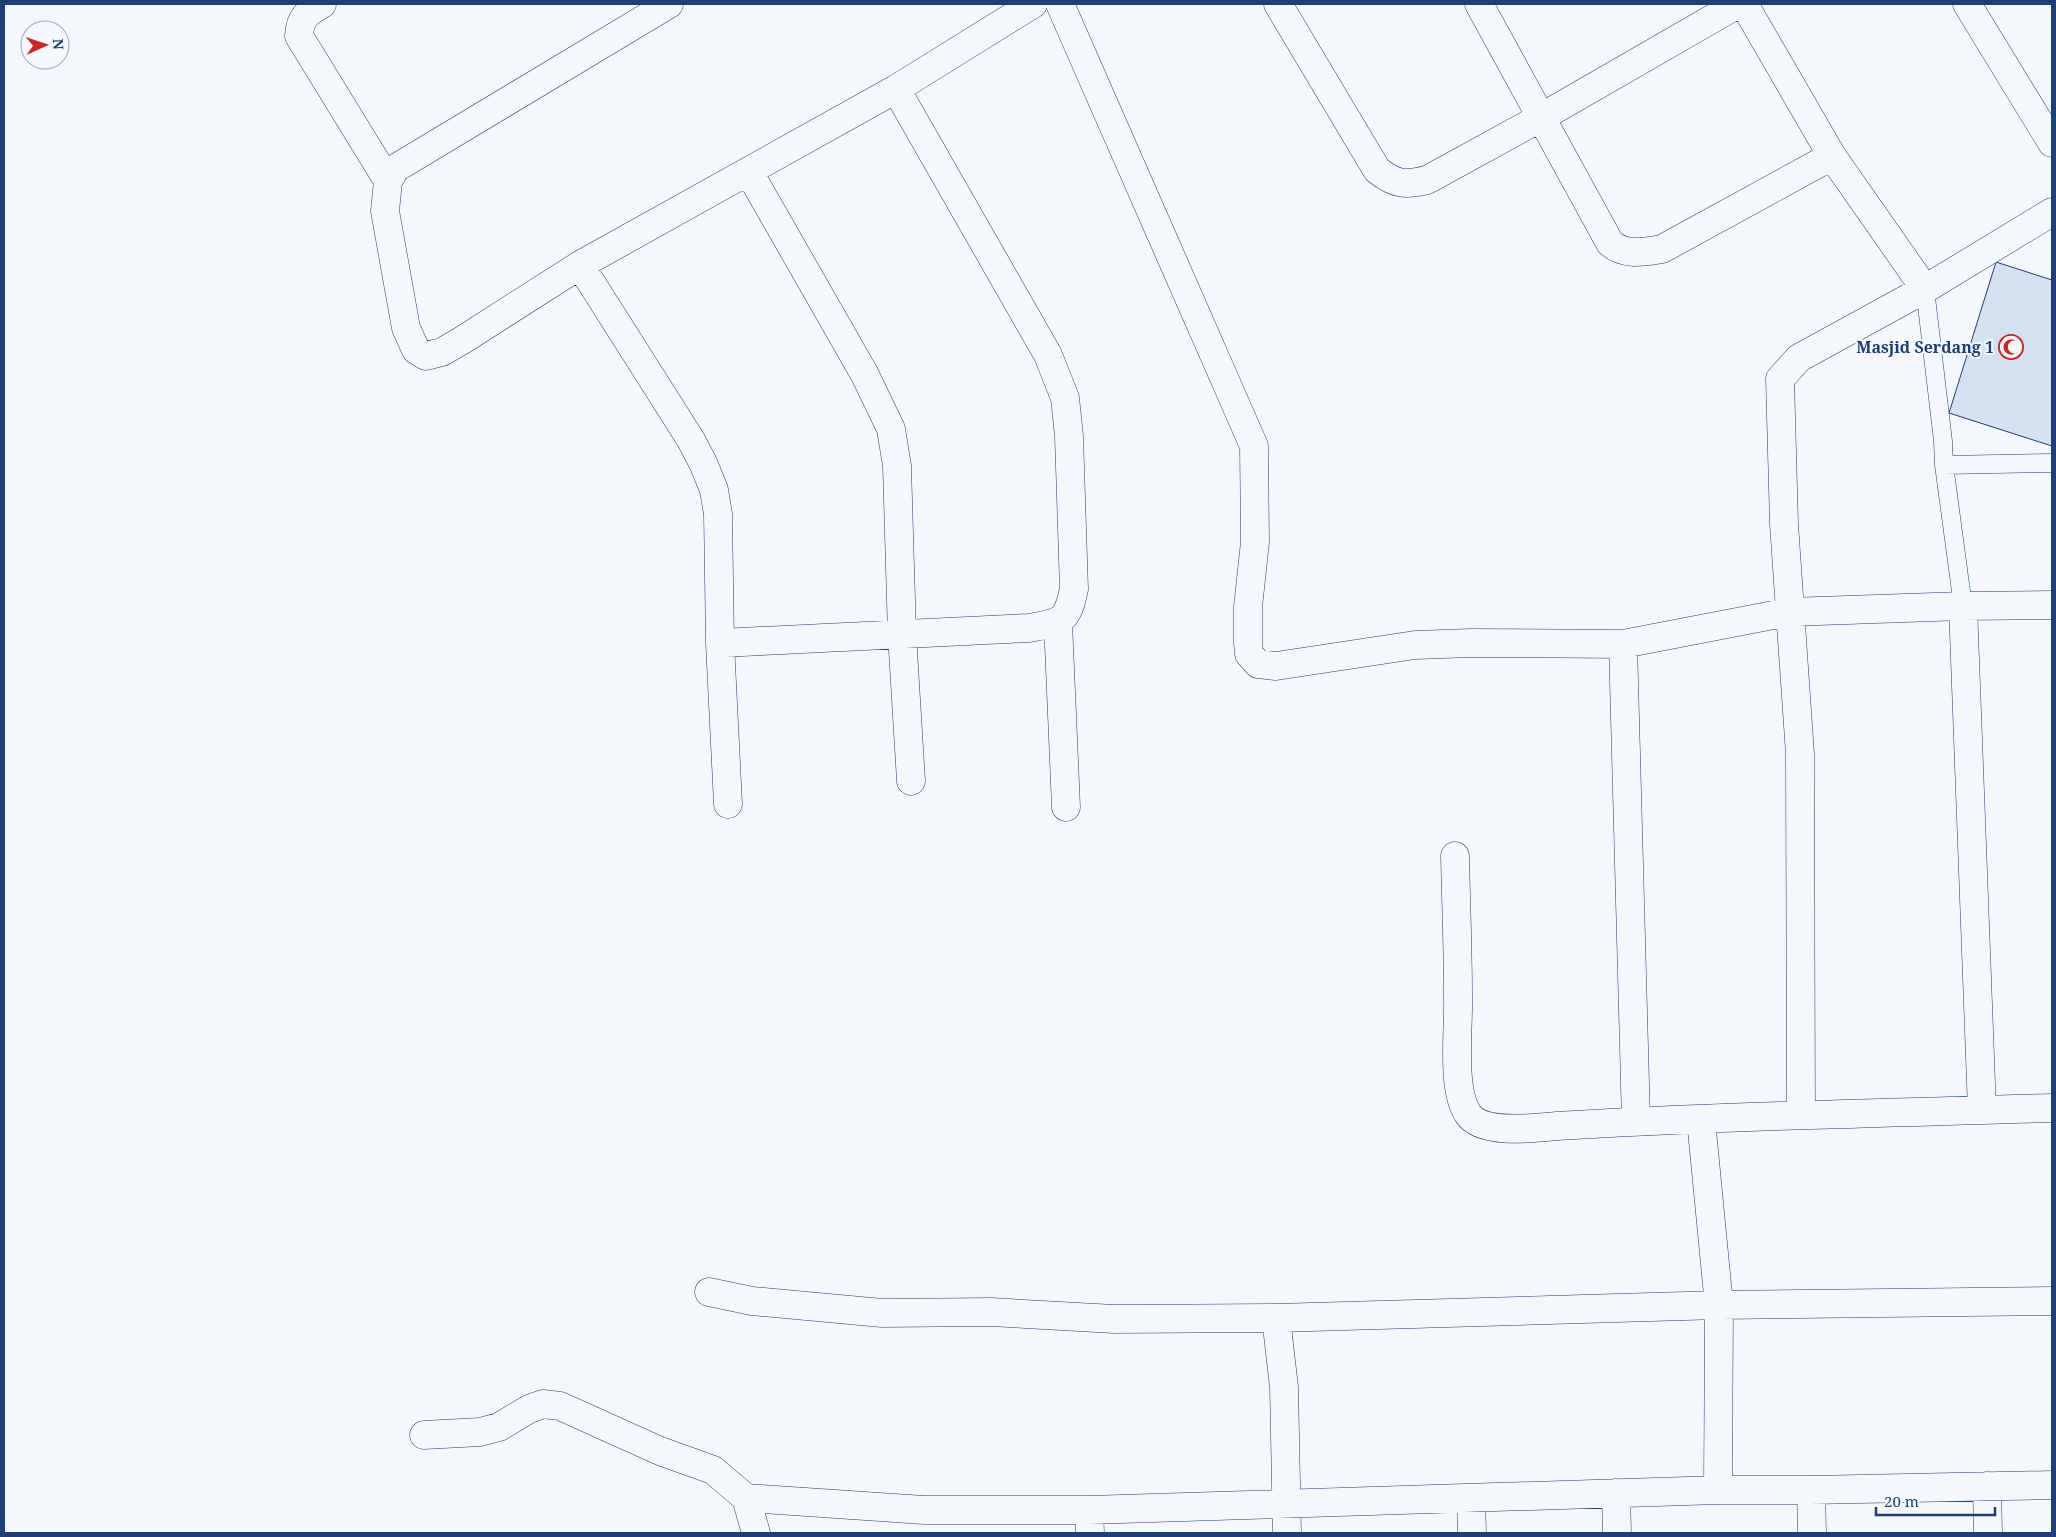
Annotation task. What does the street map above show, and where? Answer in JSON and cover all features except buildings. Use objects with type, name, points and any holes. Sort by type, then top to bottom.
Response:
[{"type":"street","points":[[322,4],[309,12],[300,23],[299,36],[320,66],[388,181]]},
{"type":"street","points":[[669,4],[396,168],[388,181],[384,210],[406,328],[416,350],[426,356],[442,352],[580,265],[896,89],[1033,4]]},
{"type":"street","points":[[1060,4],[1254,446],[1255,542],[1248,607],[1248,643],[1253,661],[1258,664],[1276,666],[1415,645],[1472,643],[1624,644],[1789,612],[2052,605]]},
{"type":"street","points":[[1278,4],[1377,170],[1398,183],[1427,180],[1540,118],[1738,4]]},
{"type":"street","points":[[1479,4],[1610,244],[1619,250],[1633,252],[1662,249],[1832,156]]},
{"type":"street","points":[[1744,4],[1832,156],[1925,289]]},
{"type":"street","points":[[1967,4],[2052,143]]},
{"type":"street","points":[[720,643],[1029,628],[1058,622],[1069,610],[1074,589],[1069,436],[1065,398],[1048,355],[896,89]]},
{"type":"street","points":[[749,172],[865,375],[892,429],[898,484],[902,634],[910,780]]},
{"type":"street","points":[[1802,1115],[1800,754],[1784,524],[1780,379],[1799,358],[1925,289],[2052,212]]},
{"type":"street","points":[[580,265],[691,440],[714,490],[718,514],[720,643],[728,804]]},
{"type":"street","points":[[1963,606],[1982,1110]]},
{"type":"street","points":[[1058,622],[1066,807]]},
{"type":"street","points":[[1624,644],[1636,1121]]},
{"type":"street","points":[[1455,856],[1460,1101],[1469,1117],[1486,1126],[1519,1129],[1636,1121],[2052,1108]]},
{"type":"street","points":[[1701,1120],[1719,1305],[1718,1490]]},
{"type":"street","points":[[709,1292],[752,1301],[882,1313],[991,1312],[1114,1318],[1276,1318],[1719,1305],[2052,1301]]},
{"type":"street","points":[[1276,1318],[1284,1387],[1287,1533]]},
{"type":"street","points":[[424,1435],[480,1432],[499,1428],[529,1409],[543,1404],[560,1406],[660,1451],[713,1470],[746,1498],[924,1521],[1090,1521],[1287,1503],[1471,1499],[1616,1492],[2052,1485]]},
{"type":"street","points":[[1987,1486],[1988,1533]]},
{"type":"street","points":[[1811,1490],[1812,1533]]},
{"type":"street","points":[[1616,1492],[1617,1533]]},
{"type":"street","points":[[746,1498],[756,1533]]},
{"type":"street","points":[[1471,1499],[1472,1533]]},
{"type":"lane","points":[[1925,289],[1943,441],[1944,465],[1963,606]]},
{"type":"lane","points":[[1944,465],[2052,463]]},
{"type":"place","name":"Masjid Serdang 1","points":[[2011,347]]}]
